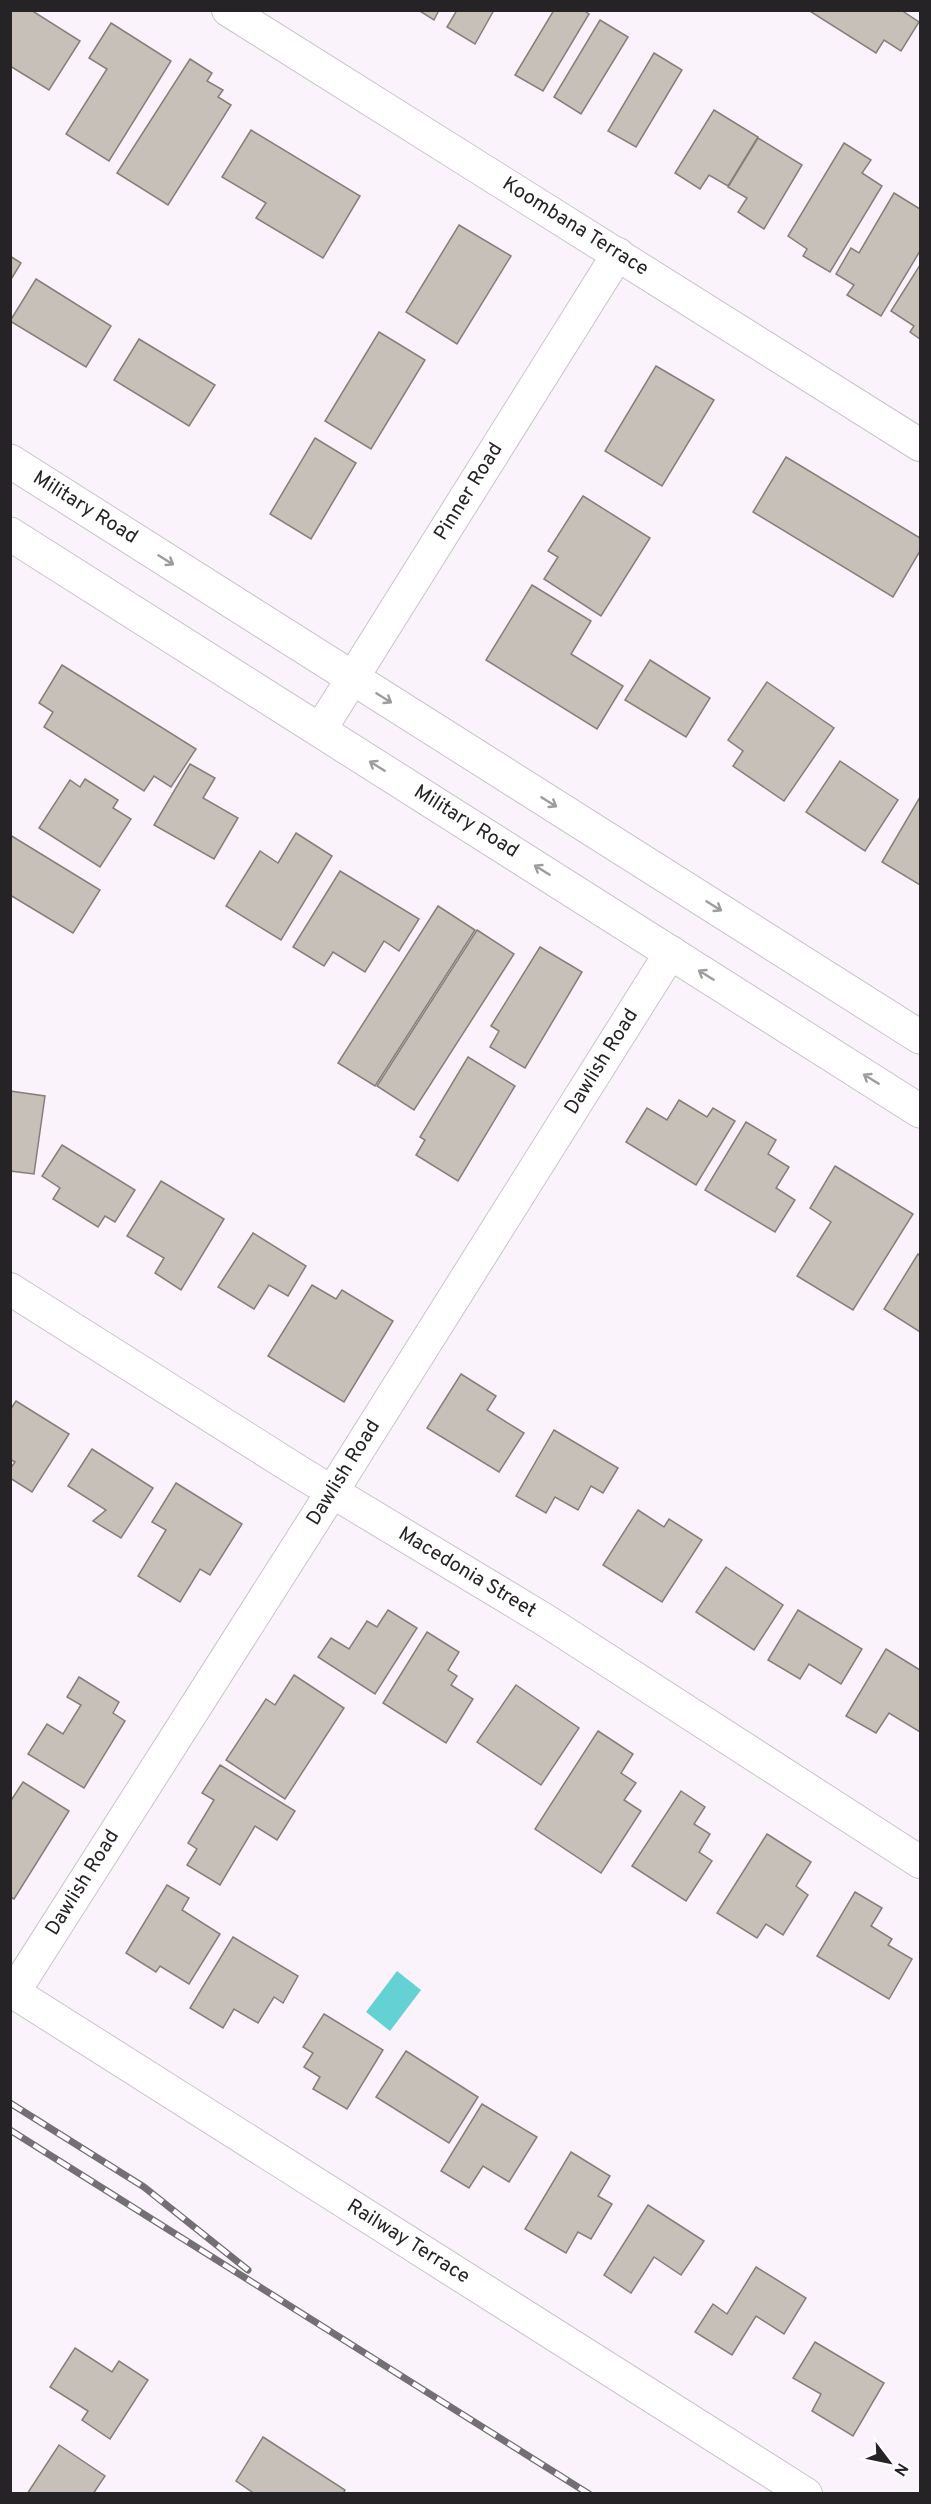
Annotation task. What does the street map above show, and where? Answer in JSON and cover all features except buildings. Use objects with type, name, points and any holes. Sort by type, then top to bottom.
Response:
[{"type":"street","name":"Koombana Terrace","points":[[228,10],[921,445]]},
{"type":"street","name":"Pinner Road","points":[[320,730],[618,254]]},
{"type":"street","name":"Military Road","points":[[10,461],[921,1036]]},
{"type":"street","name":"Military Road","points":[[10,534],[921,1110]]},
{"type":"street","name":"Dawlish Road","points":[[12,1991],[332,1492],[671,952]]},
{"type":"street","name":"Macedonia Street","points":[[10,1289],[332,1492],[545,1620],[921,1862]]},
{"type":"street","name":"Railway Terrace","points":[[12,1991],[806,2493]]},
{"type":"water","points":[[397,1971],[421,1990],[390,2031],[366,2012]]},
{"type":"railway","points":[[10,2103],[144,2187],[248,2270]]},
{"type":"railway","points":[[10,2130],[589,2494]]}]
